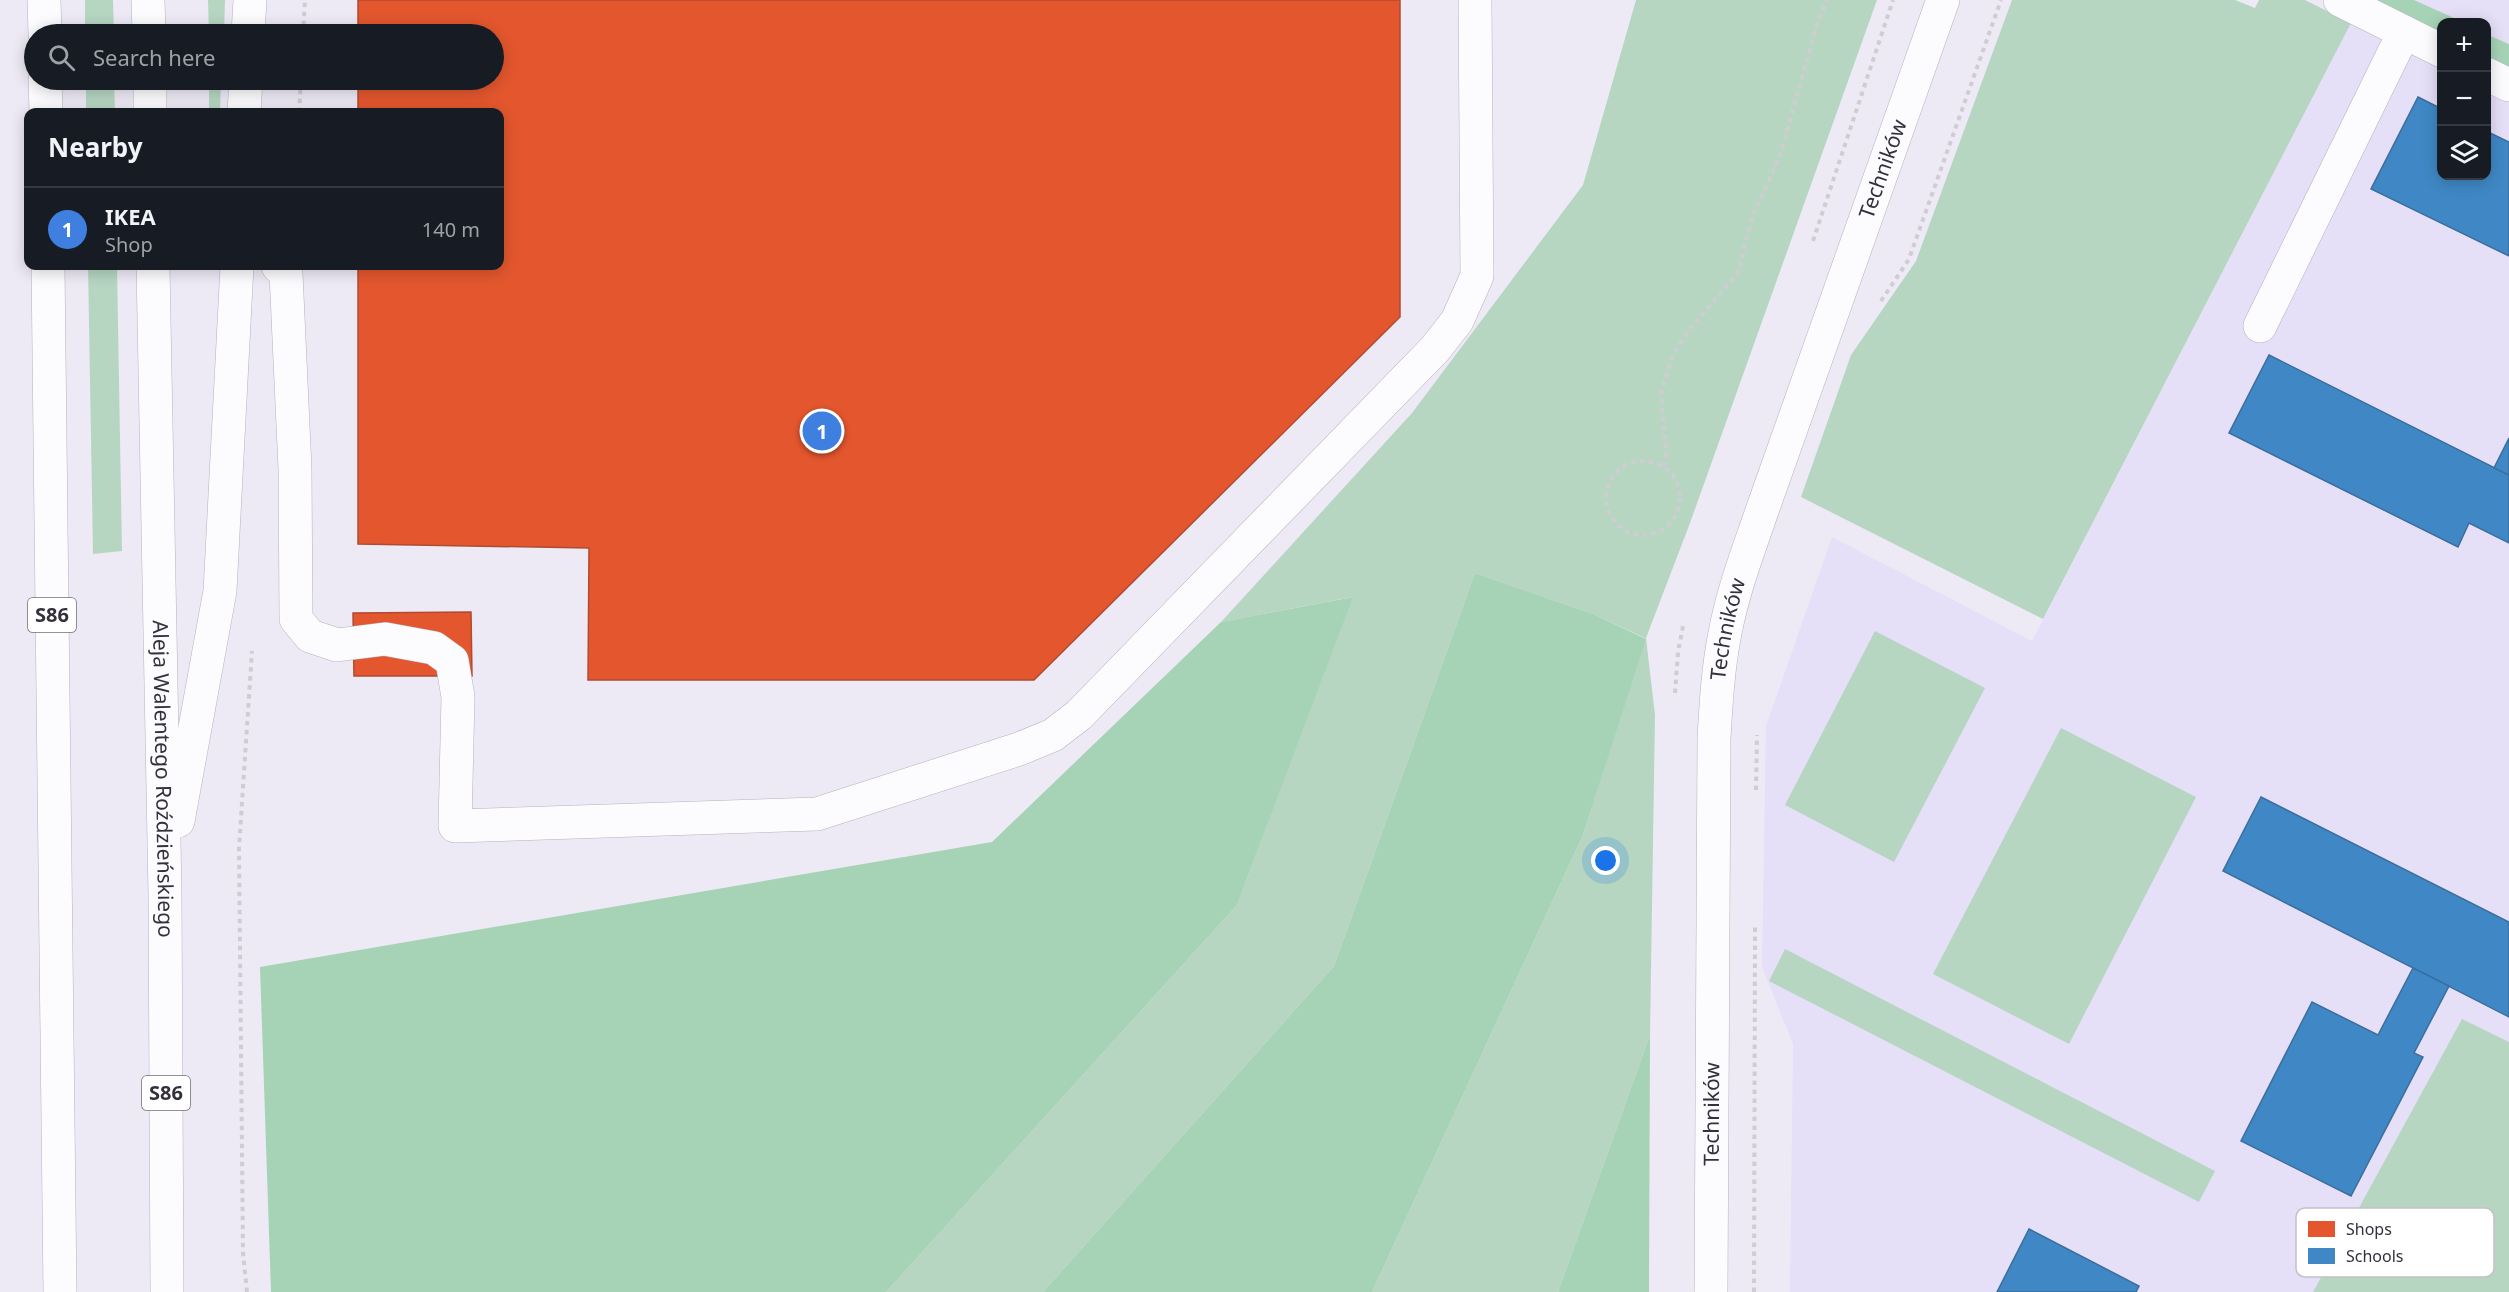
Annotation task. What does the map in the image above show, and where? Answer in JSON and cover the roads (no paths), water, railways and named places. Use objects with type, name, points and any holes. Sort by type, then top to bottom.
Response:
[{"type":"main road","points":[[44,0],[45,24]]},
{"type":"main road","points":[[148,0],[149,24]]},
{"type":"main road","points":[[249,24],[250,0]]},
{"type":"main road","points":[[283,270],[286,273],[294,418],[296,619],[310,636],[337,645],[386,639],[434,648],[452,661],[458,697],[455,826],[817,814],[1019,749],[1053,735],[1079,715],[1435,348],[1457,321],[1477,276],[1475,0]]},
{"type":"main road","name":"Techników","points":[[1711,1292],[1714,739],[1725,632],[1735,592],[1756,530],[1943,0]]},
{"type":"main road","points":[[2340,0],[2437,48]]},
{"type":"main road","points":[[2260,326],[2404,32]]},
{"type":"main road","points":[[2491,76],[2509,85]]},
{"type":"main road","points":[[45,90],[46,108]]},
{"type":"main road","points":[[150,90],[150,108]]},
{"type":"main road","points":[[244,108],[245,90]]},
{"type":"main road","name":"S86","points":[[48,270],[60,1289]]},
{"type":"main road","name":"Aleja Walentego Roździeńskiego","points":[[153,270],[165,894],[167,1292]]},
{"type":"main road","points":[[165,894],[220,591],[237,270]]},
{"type":"place","name":"IKEA","points":[[822,431]]}]
